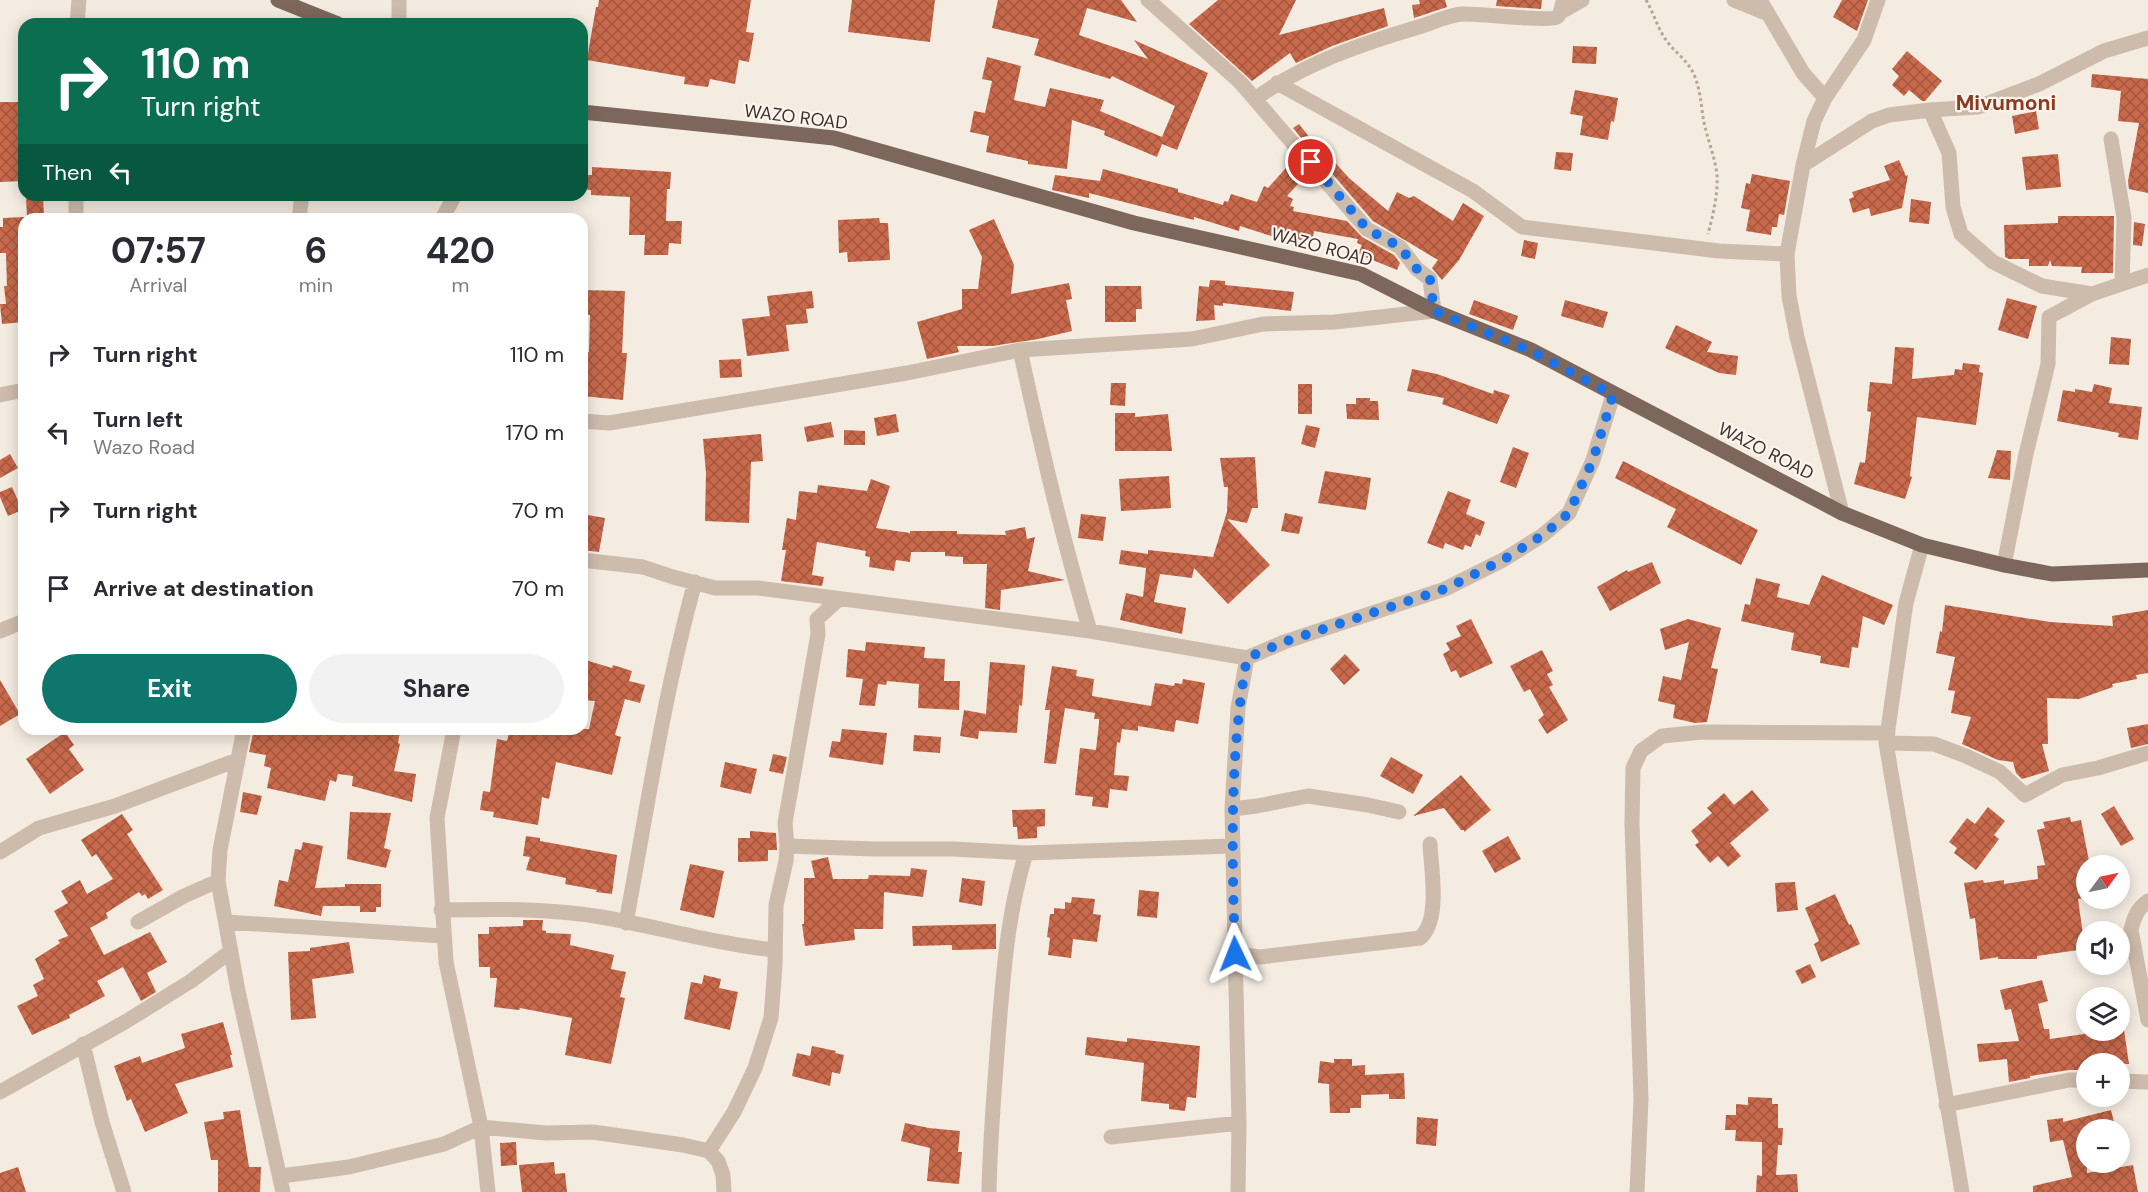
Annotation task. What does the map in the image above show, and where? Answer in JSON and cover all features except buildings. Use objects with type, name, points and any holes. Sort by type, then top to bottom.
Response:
[{"type":"main road","points":[[278,0],[322,18]]},
{"type":"main road","name":"WAZO ROAD","points":[[588,113],[834,138],[1134,223],[1360,274],[1434,311],[1531,351],[1842,513],[1922,545],[2052,574],[2148,570]]},
{"type":"street","points":[[78,18],[79,0]]},
{"type":"street","points":[[399,0],[399,18]]},
{"type":"street","points":[[588,421],[609,423],[907,373],[1020,350],[1192,339],[1235,328],[1263,324],[1335,322],[1434,311],[1430,279],[1417,269],[1400,247],[1367,229],[1240,82],[1148,0]]},
{"type":"street","points":[[1255,99],[1276,83],[1319,63],[1363,45],[1458,14],[1508,15],[1549,20],[1558,16],[1562,6],[1582,0]]},
{"type":"street","points":[[1734,0],[1763,7],[1803,74],[1825,98]]},
{"type":"street","points":[[1842,513],[1797,337],[1789,296],[1787,254],[1803,165],[1814,121],[1825,98],[1864,40],[1878,0]]},
{"type":"street","points":[[1803,165],[1872,121],[1889,115],[1978,107],[2039,84],[2104,51],[2148,38]]},
{"type":"street","points":[[1276,83],[1473,191],[1522,227],[1704,249],[1787,254]]},
{"type":"street","points":[[1930,110],[1949,153],[1953,207],[1961,234],[1993,262],[2042,286],[2092,294]]},
{"type":"street","points":[[2111,139],[2124,218],[2122,283]]},
{"type":"street","points":[[2004,565],[2026,454],[2048,364],[2049,318],[2092,294],[2148,275]]},
{"type":"street","points":[[1020,350],[1069,562],[1090,631]]},
{"type":"street","points":[[0,395],[18,391]]},
{"type":"street","points":[[588,561],[643,567],[715,588],[758,588],[1090,631],[1247,658],[1284,642],[1445,589],[1503,560],[1543,535],[1569,513],[1593,460],[1613,395]]},
{"type":"street","points":[[1922,545],[1906,603],[1887,738],[1962,1192]]},
{"type":"street","points":[[626,923],[682,628],[695,582]]},
{"type":"street","points":[[709,1151],[734,1112],[755,1068],[771,1018],[776,905],[786,861],[785,823],[818,634],[817,619],[839,599]]},
{"type":"street","points":[[0,631],[18,624]]},
{"type":"street","points":[[1238,1192],[1239,1124],[1232,808],[1238,708],[1247,658]]},
{"type":"street","points":[[1637,1192],[1641,1099],[1632,823],[1633,768],[1641,751],[1662,736],[1703,732],[1887,738],[1934,744],[1966,756],[2000,772],[2025,795],[2062,775],[2098,768],[2148,753]]},
{"type":"street","points":[[243,735],[220,850],[218,881],[238,991],[283,1192]]},
{"type":"street","points":[[453,735],[437,818],[441,910],[446,962],[481,1127],[488,1192]]},
{"type":"street","points":[[0,852],[39,828],[115,806],[237,760]]},
{"type":"street","points":[[1232,808],[1257,806],[1308,796],[1400,812]]},
{"type":"street","points":[[1235,954],[1260,957],[1420,938],[1426,933],[1431,922],[1433,905],[1430,844]]},
{"type":"street","points":[[787,846],[953,849],[1026,854],[1232,846]]},
{"type":"street","points":[[989,1192],[991,1130],[1006,939],[1016,884],[1026,854]]},
{"type":"street","points":[[138,922],[184,896],[218,881]]},
{"type":"street","points":[[2148,901],[2134,915],[2131,930],[2148,1020]]},
{"type":"street","points":[[441,910],[509,909],[600,917],[744,947],[775,950]]},
{"type":"street","points":[[226,922],[443,936]]},
{"type":"street","points":[[0,1092],[125,1022],[191,981],[231,951]]},
{"type":"street","points":[[83,1044],[102,1122],[124,1192]]},
{"type":"street","points":[[1946,1105],[2076,1080]]},
{"type":"street","points":[[2130,1081],[2148,1082]]},
{"type":"street","points":[[1111,1137],[1239,1124]]},
{"type":"street","points":[[280,1176],[349,1167],[444,1144],[481,1127],[546,1133],[593,1132],[709,1151],[718,1161],[723,1175],[724,1192]]},
{"type":"path","points":[[1646,0],[1663,36],[1695,75],[1700,94],[1703,118],[1717,173],[1714,214],[1704,249]]},
{"type":"district","name":"Mivumoni","points":[[2006,103]]},
{"type":"route","points":[[1235,954],[1232,808],[1238,708],[1247,658],[1284,642],[1445,589],[1503,560],[1543,535],[1569,513],[1593,460],[1613,395],[1531,351],[1434,311],[1430,279],[1417,269],[1400,247],[1367,229],[1311,162]]}]
